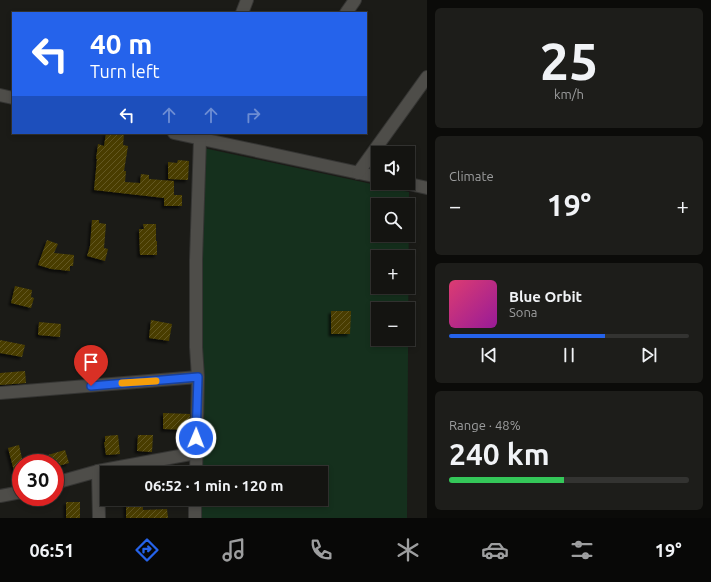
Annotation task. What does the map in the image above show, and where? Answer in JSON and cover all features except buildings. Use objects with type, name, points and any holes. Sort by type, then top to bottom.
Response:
[{"type":"street","points":[[242,12],[247,0]]},
{"type":"street","points":[[347,12],[355,0]]},
{"type":"street","points":[[358,173],[427,77]]},
{"type":"street","points":[[0,95],[12,98]]},
{"type":"street","points":[[185,134],[207,136],[371,176]]},
{"type":"street","points":[[196,466],[198,377],[196,347],[196,268],[207,136]]},
{"type":"street","points":[[415,185],[427,188]]},
{"type":"street","points":[[0,393],[198,377]]},
{"type":"street","points":[[64,480],[98,471],[196,453]]},
{"type":"street","points":[[98,471],[99,518]]},
{"type":"street","points":[[0,496],[12,494]]},
{"type":"street","points":[[195,506],[195,518]]},
{"type":"green space","points":[[194,146],[371,184],[371,190],[400,190],[409,192],[409,198],[371,198],[371,242],[409,242],[409,250],[371,250],[371,294],[408,294],[408,302],[371,302],[371,346],[408,346],[407,518],[197,518],[197,506],[328,506],[328,466],[197,466]]},
{"type":"slow traffic","points":[[122,383],[156,381]]},
{"type":"route","points":[[91,386],[198,377],[196,438]]}]
